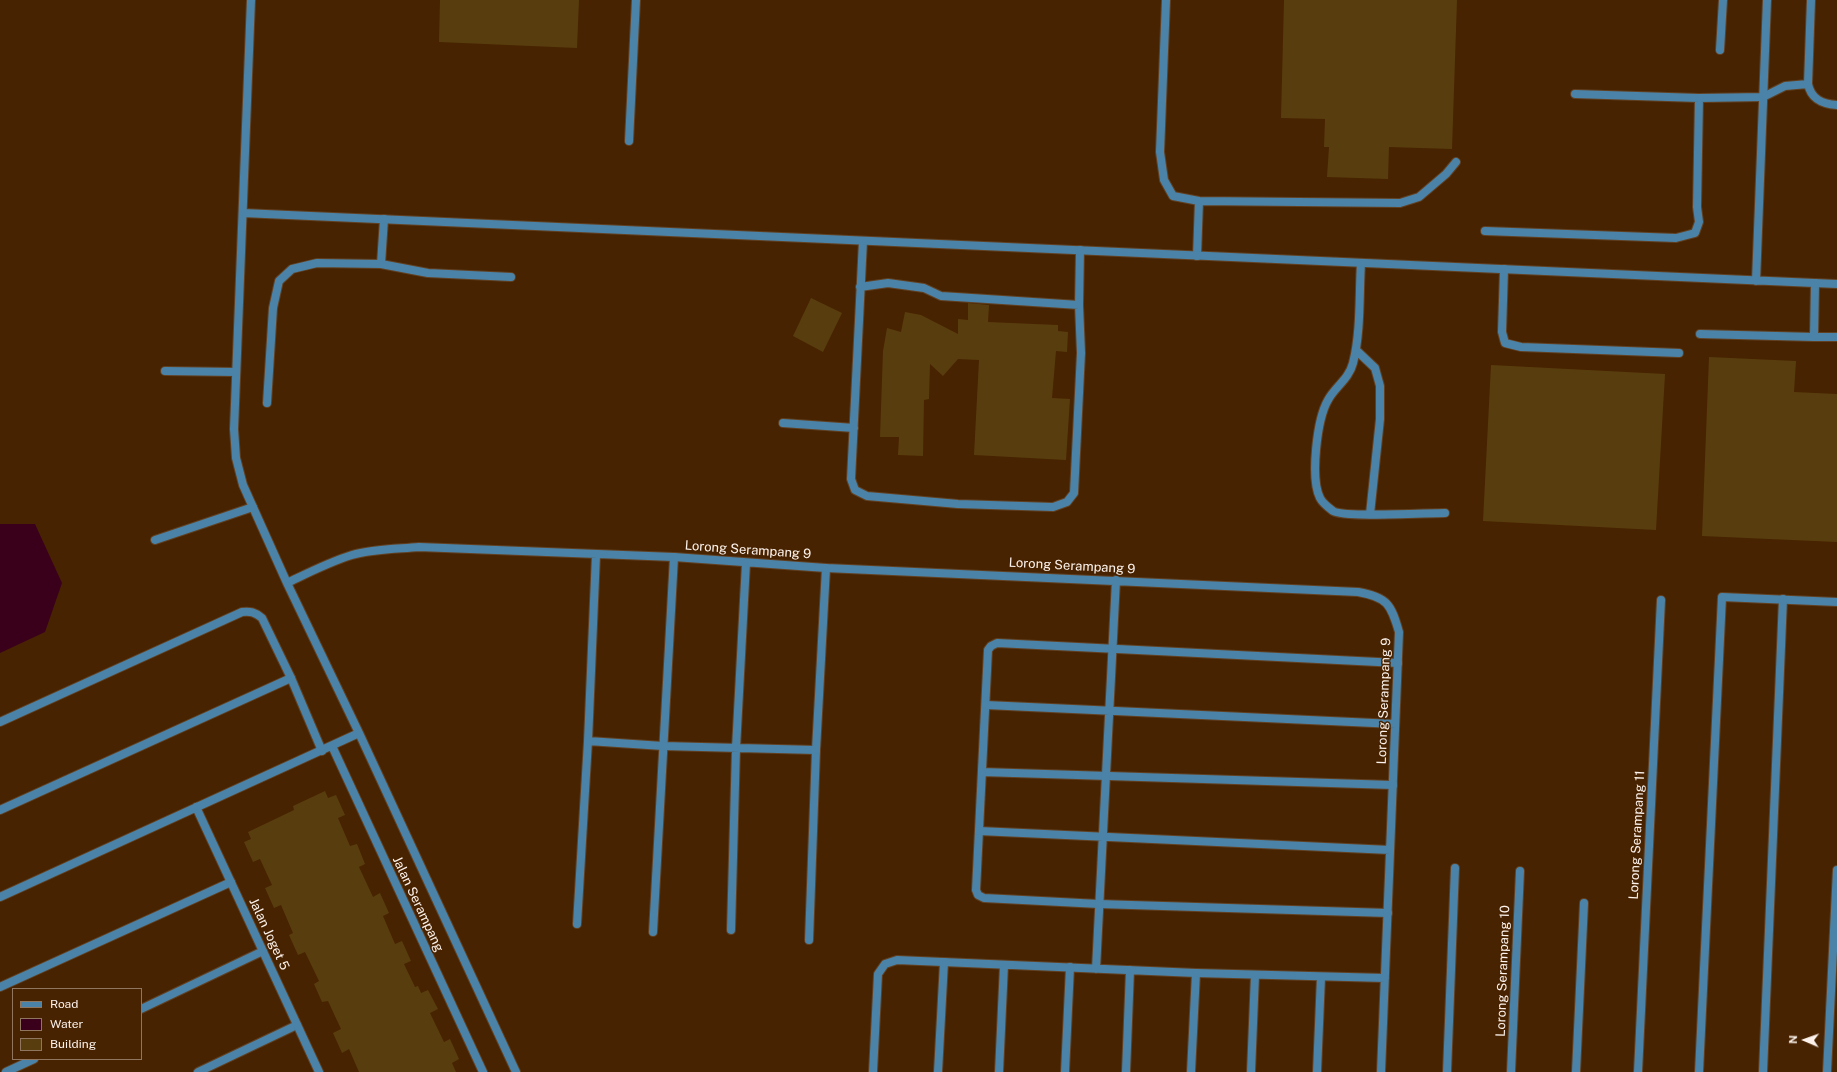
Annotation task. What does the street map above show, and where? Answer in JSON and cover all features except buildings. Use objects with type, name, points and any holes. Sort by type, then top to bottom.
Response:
[{"type":"street","points":[[252,0],[234,429],[236,458],[243,485],[287,583],[516,1072]]},
{"type":"street","points":[[628,141],[636,0]]},
{"type":"street","points":[[1166,0],[1160,152],[1164,180],[1173,196],[1199,201],[1400,204],[1419,197],[1446,174],[1456,162]]},
{"type":"street","points":[[1720,50],[1723,0]]},
{"type":"street","points":[[1756,281],[1767,0]]},
{"type":"street","points":[[1811,0],[1808,84],[1810,93],[1818,101],[1837,105]]},
{"type":"street","points":[[1575,94],[1699,98],[1763,98],[1785,86],[1808,84]]},
{"type":"street","points":[[1485,231],[1676,238],[1695,233],[1699,222],[1699,98]]},
{"type":"street","points":[[1196,256],[1199,201]]},
{"type":"street","points":[[243,213],[1837,284]]},
{"type":"street","points":[[381,264],[384,219]]},
{"type":"street","points":[[863,241],[851,479],[855,490],[867,496],[958,504],[1053,508],[1067,502],[1074,493],[1081,353],[1078,305],[1080,250]]},
{"type":"street","points":[[267,403],[273,308],[279,281],[292,269],[317,263],[381,264],[428,273],[511,277]]},
{"type":"street","points":[[1361,263],[1356,350],[1352,365],[1346,378],[1329,399],[1321,413],[1316,451],[1315,482],[1320,499],[1334,511],[1356,514],[1444,513]]},
{"type":"street","points":[[1504,269],[1502,332],[1505,343],[1521,347],[1679,353]]},
{"type":"street","points":[[860,287],[888,283],[924,288],[941,296],[1078,305]]},
{"type":"street","points":[[1814,337],[1815,283]]},
{"type":"street","points":[[1700,334],[1837,337]]},
{"type":"street","points":[[1356,350],[1375,368],[1380,386],[1380,419],[1370,514]]},
{"type":"street","points":[[165,371],[236,372]]},
{"type":"street","points":[[783,423],[854,428]]},
{"type":"street","points":[[155,540],[253,507]]},
{"type":"street","name":"Lorong Serampang 9","points":[[287,583],[321,566],[353,555],[419,547],[674,557],[826,568],[1116,580],[1358,592],[1373,595],[1384,600],[1391,608],[1399,632],[1381,1072]]},
{"type":"street","points":[[577,924],[588,741],[596,555]]},
{"type":"street","points":[[653,932],[674,557]]},
{"type":"street","points":[[731,930],[736,748],[746,563]]},
{"type":"street","points":[[809,940],[816,750],[826,568]]},
{"type":"street","points":[[1096,968],[1116,580]]},
{"type":"street","points":[[1699,1072],[1722,597],[1837,602]]},
{"type":"street","points":[[1762,1072],[1783,599]]},
{"type":"street","name":"Lorong Serampang 11","points":[[1638,1072],[1661,600]]},
{"type":"street","points":[[0,722],[242,612],[250,611],[256,613],[262,618],[291,678],[322,751]]},
{"type":"street","points":[[1388,913],[1100,904],[984,898],[978,895],[976,890],[988,650],[991,646],[997,643],[1398,663]]},
{"type":"street","points":[[0,810],[291,678]]},
{"type":"street","points":[[986,705],[1396,724]]},
{"type":"street","points":[[0,896],[359,734]]},
{"type":"street","points":[[588,741],[663,746],[816,750]]},
{"type":"street","name":"Jalan Serampang","points":[[332,746],[483,1072]]},
{"type":"street","points":[[982,772],[1393,785]]},
{"type":"street","name":"Jalan Joget 5","points":[[196,807],[319,1072]]},
{"type":"street","points":[[979,831],[1390,850]]},
{"type":"street","points":[[1447,1072],[1455,868]]},
{"type":"street","points":[[1827,1072],[1837,870]]},
{"type":"street","name":"Lorong Serampang 10","points":[[1511,1072],[1520,871]]},
{"type":"street","points":[[0,987],[231,882]]},
{"type":"street","points":[[1576,1072],[1584,903]]},
{"type":"street","points":[[142,1009],[263,951]]},
{"type":"street","points":[[874,1072],[878,974],[885,964],[897,960],[1196,973],[1385,978]]},
{"type":"street","points":[[938,1072],[944,962]]},
{"type":"street","points":[[999,1072],[1004,965]]},
{"type":"street","points":[[1065,1072],[1070,967]]},
{"type":"street","points":[[1126,1072],[1130,970]]},
{"type":"street","points":[[1191,1072],[1196,973]]},
{"type":"street","points":[[1251,1072],[1255,975]]},
{"type":"street","points":[[1317,1072],[1321,977]]},
{"type":"street","points":[[198,1072],[297,1025]]},
{"type":"street","points":[[6,1072],[32,1060]]},
{"type":"water","points":[[0,524],[35,524],[62,583],[45,632],[0,653]]}]
